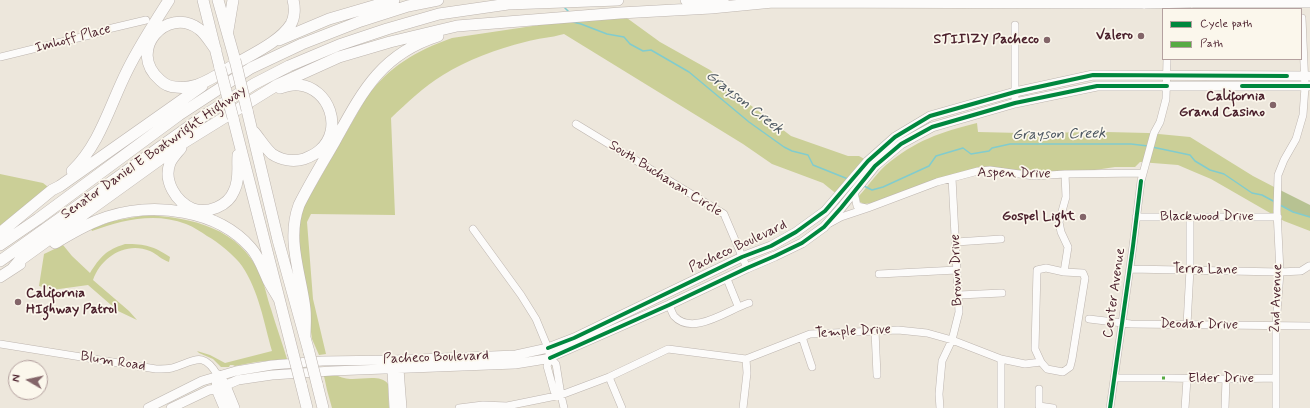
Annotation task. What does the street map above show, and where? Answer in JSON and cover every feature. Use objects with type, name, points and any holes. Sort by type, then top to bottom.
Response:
[{"type":"highway","points":[[0,233],[52,190],[82,162],[93,146],[128,68],[169,0]]},
{"type":"highway","points":[[203,0],[307,408]]},
{"type":"highway","points":[[218,0],[235,60],[278,240],[323,408]]},
{"type":"highway","points":[[227,34],[233,0]]},
{"type":"highway","points":[[52,190],[60,186],[210,79],[267,45],[285,31],[292,23],[294,14],[293,0]]},
{"type":"highway","points":[[267,45],[329,19],[394,0]]},
{"type":"highway","name":"Senator Daniel E Boatwright Highway","points":[[0,245],[179,115],[251,68],[302,44],[360,21],[408,6],[438,0]]},
{"type":"highway","name":"Senator Daniel E Boatwright Highway","points":[[0,261],[208,113],[254,84],[289,66],[340,45],[387,29],[424,18],[452,12],[508,4],[618,0]]},
{"type":"highway","points":[[686,0],[773,2],[1310,2]]},
{"type":"highway","points":[[13,268],[19,261],[180,145],[289,79],[339,57],[420,34],[457,26],[620,13],[711,8],[773,2]]},
{"type":"highway","points":[[210,79],[184,88],[172,87],[164,84],[155,76],[150,68],[147,59],[147,48],[152,38],[165,26],[185,23],[193,25],[200,30],[216,50]]},
{"type":"highway","points":[[305,337],[305,310],[293,241],[296,214],[304,196],[360,97],[366,87],[383,68],[392,60],[415,45],[450,32],[487,24]]},
{"type":"highway","points":[[252,130],[271,153],[279,158],[289,160],[300,160],[320,150],[328,140],[331,132],[332,117],[327,102],[318,92],[309,87],[289,85],[265,93]]},
{"type":"highway","points":[[188,140],[170,164],[168,176],[176,195],[183,203],[193,209],[204,210],[214,209],[222,205],[229,200],[234,192],[238,180],[239,142]]},
{"type":"highway","points":[[0,277],[82,226],[100,219],[129,212],[161,210],[205,218],[225,227],[241,238],[252,249],[279,299]]},
{"type":"highway","points":[[218,376],[225,408]]},
{"type":"highway","points":[[221,387],[234,408]]},
{"type":"main road","name":"Pacheco Boulevard","points":[[148,408],[202,381],[236,371],[272,365],[322,361],[394,360],[516,355],[548,348],[574,338],[742,257],[771,246],[796,232],[825,212],[850,190],[895,137],[930,116],[1015,92],[1093,75],[1307,76]]},
{"type":"main road","name":"Pacheco Boulevard","points":[[872,163],[901,144],[932,127],[1015,103],[1097,86],[1307,86]]},
{"type":"main road","name":"Pacheco Boulevard","points":[[171,408],[209,390],[238,380],[272,375],[332,371],[515,364],[550,358],[802,243],[824,227],[841,208],[850,190]]},
{"type":"main road","points":[[394,360],[402,408]]},
{"type":"main road","points":[[394,408],[396,369]]},
{"type":"street","name":"2nd Avenue","points":[[1276,408],[1276,326],[1280,272],[1277,214],[1278,175],[1281,166],[1296,139],[1303,114],[1307,76],[1302,18]]},
{"type":"street","name":"Imhoff Place","points":[[0,57],[146,20]]},
{"type":"street","points":[[1015,25],[1015,103]]},
{"type":"street","name":"Center Avenue","points":[[1110,408],[1142,173],[1154,134],[1163,113],[1167,86],[1167,60]]},
{"type":"street","name":"South Buchanan Circle","points":[[576,124],[724,214],[747,268]]},
{"type":"street","name":"Aspen Drive","points":[[824,227],[841,217],[952,178],[978,171],[990,170],[1034,176],[1142,173]]},
{"type":"street","points":[[1064,272],[1068,247],[1061,232],[1059,222],[1066,197],[1065,174]]},
{"type":"street","name":"Brown Drive","points":[[940,408],[939,394],[942,361],[952,340],[959,312],[952,178]]},
{"type":"street","points":[[850,190],[857,206],[868,208]]},
{"type":"street","name":"Blackwood Drive","points":[[1136,217],[1277,214]]},
{"type":"street","points":[[1188,325],[1190,217]]},
{"type":"street","points":[[473,229],[521,295],[536,319],[548,348],[550,358],[547,366],[554,391],[561,395],[564,408]]},
{"type":"street","points":[[956,242],[1001,239]]},
{"type":"street","name":"Terra Lane","points":[[1130,269],[1280,272],[1301,271],[1309,266]]},
{"type":"street","points":[[1046,268],[1064,272],[1083,273],[1085,278],[1070,366],[1063,372],[1047,369],[1041,362],[1034,349],[1037,270],[1046,268]]},
{"type":"street","points":[[879,274],[957,270]]},
{"type":"street","points":[[726,278],[738,306]]},
{"type":"street","points":[[959,295],[1002,293]]},
{"type":"street","points":[[669,305],[673,315],[681,322],[699,324],[748,303]]},
{"type":"street","name":"Deodar Drive","points":[[1089,319],[1122,324],[1310,326]]},
{"type":"street","name":"Temple Drive","points":[[459,408],[483,405],[507,407],[561,395],[609,377],[668,349],[746,359],[810,334],[898,330],[927,333],[952,340],[1001,359],[1025,364],[1041,362]]},
{"type":"street","points":[[875,331],[877,375]]},
{"type":"street","points":[[802,337],[812,367]]},
{"type":"street","name":"Blum Road","points":[[0,344],[156,369],[170,368],[193,360],[202,359],[213,368],[218,376]]},
{"type":"street","points":[[743,408],[747,373],[746,359]]},
{"type":"street","points":[[1001,359],[1001,408]]},
{"type":"street","points":[[609,377],[622,408]]},
{"type":"street","name":"Elder Drive","points":[[1114,378],[1276,378]]},
{"type":"street","points":[[1185,408],[1187,379]]},
{"type":"street","points":[[1225,408],[1226,379]]},
{"type":"street","points":[[1039,389],[1039,406],[1053,408]]},
{"type":"green space","points":[[620,13],[660,42],[710,70],[749,104],[791,136],[848,156],[859,156],[868,161],[839,196],[823,183],[772,164],[743,144],[564,34],[514,45],[493,52],[462,64],[436,80],[416,95],[391,118],[395,215],[311,214],[307,222],[313,299],[326,354],[319,355],[312,339],[297,234],[304,206],[366,98],[375,87],[394,68],[415,54],[452,38]]},
{"type":"green space","points":[[977,123],[978,132],[1107,132],[1148,133],[1190,137],[1253,176],[1278,189],[1293,212],[1310,217],[1310,231],[1284,221],[1211,179],[1178,165],[1140,162],[1135,167],[1115,167],[1095,170],[1036,173],[995,168],[872,203],[864,204],[860,202],[859,196],[875,176],[886,165],[907,150],[928,138]]},
{"type":"green space","points":[[0,174],[43,183],[52,190],[0,233]]},
{"type":"green space","points":[[1278,189],[1310,205],[1310,217],[1293,212],[1277,203]]},
{"type":"green space","points":[[147,215],[181,219],[213,228],[240,246],[251,258],[260,274],[287,359],[221,367],[213,359],[197,351],[210,355],[225,363],[272,351],[257,296],[248,276],[235,258],[211,239],[189,225],[174,220],[151,218],[127,221],[92,231],[91,229],[113,221]]},
{"type":"green space","points":[[125,244],[149,246],[170,257],[169,262],[150,251],[141,248],[132,248],[116,253],[108,258],[97,272],[93,280],[129,311],[137,320],[118,311],[88,285],[52,290],[39,286],[44,254],[63,245],[90,273],[104,255]]},
{"type":"green space","points":[[334,375],[348,379],[376,378],[385,381],[388,384],[389,408],[332,408],[324,376]]},
{"type":"waterway","name":"Grayson Creek","points":[[564,7],[570,13]]},
{"type":"waterway","name":"Grayson Creek","points":[[573,22],[607,34],[624,37],[630,44],[643,51],[651,50],[689,72],[749,122],[784,147],[792,151],[808,155],[813,165],[848,179]]},
{"type":"waterway","name":"Grayson Creek","points":[[864,186],[872,190],[883,187],[929,166],[936,156],[963,148],[971,154],[989,151],[992,148],[1010,144],[1131,144],[1148,146]]},
{"type":"waterway","name":"Grayson Creek","points":[[1152,147],[1190,155],[1195,161],[1210,170],[1224,174],[1252,193],[1262,195],[1275,202]]},
{"type":"waterway","name":"Grayson Creek","points":[[1280,205],[1293,212],[1310,217]]},
{"type":"cycle path","points":[[548,348],[574,338],[742,257],[771,246],[796,232],[825,211],[868,161],[895,137],[930,116],[1015,92],[1093,75],[1287,76]]},
{"type":"cycle path","points":[[550,358],[802,243],[824,227],[875,166],[901,144],[932,127],[1015,103],[1097,86],[1167,86]]},
{"type":"cycle path","points":[[1242,86],[1310,86]]},
{"type":"cycle path","points":[[1110,408],[1141,181]]},
{"type":"place","name":"Valero","points":[[1141,36]]},
{"type":"place","name":"STIIIZY Pacheco","points":[[1047,40]]},
{"type":"place","name":"California Grand Casino","points":[[1273,105]]},
{"type":"place","name":"Gospel Light","points":[[1083,217]]},
{"type":"place","name":"California HIghway Patrol","points":[[18,302]]}]
